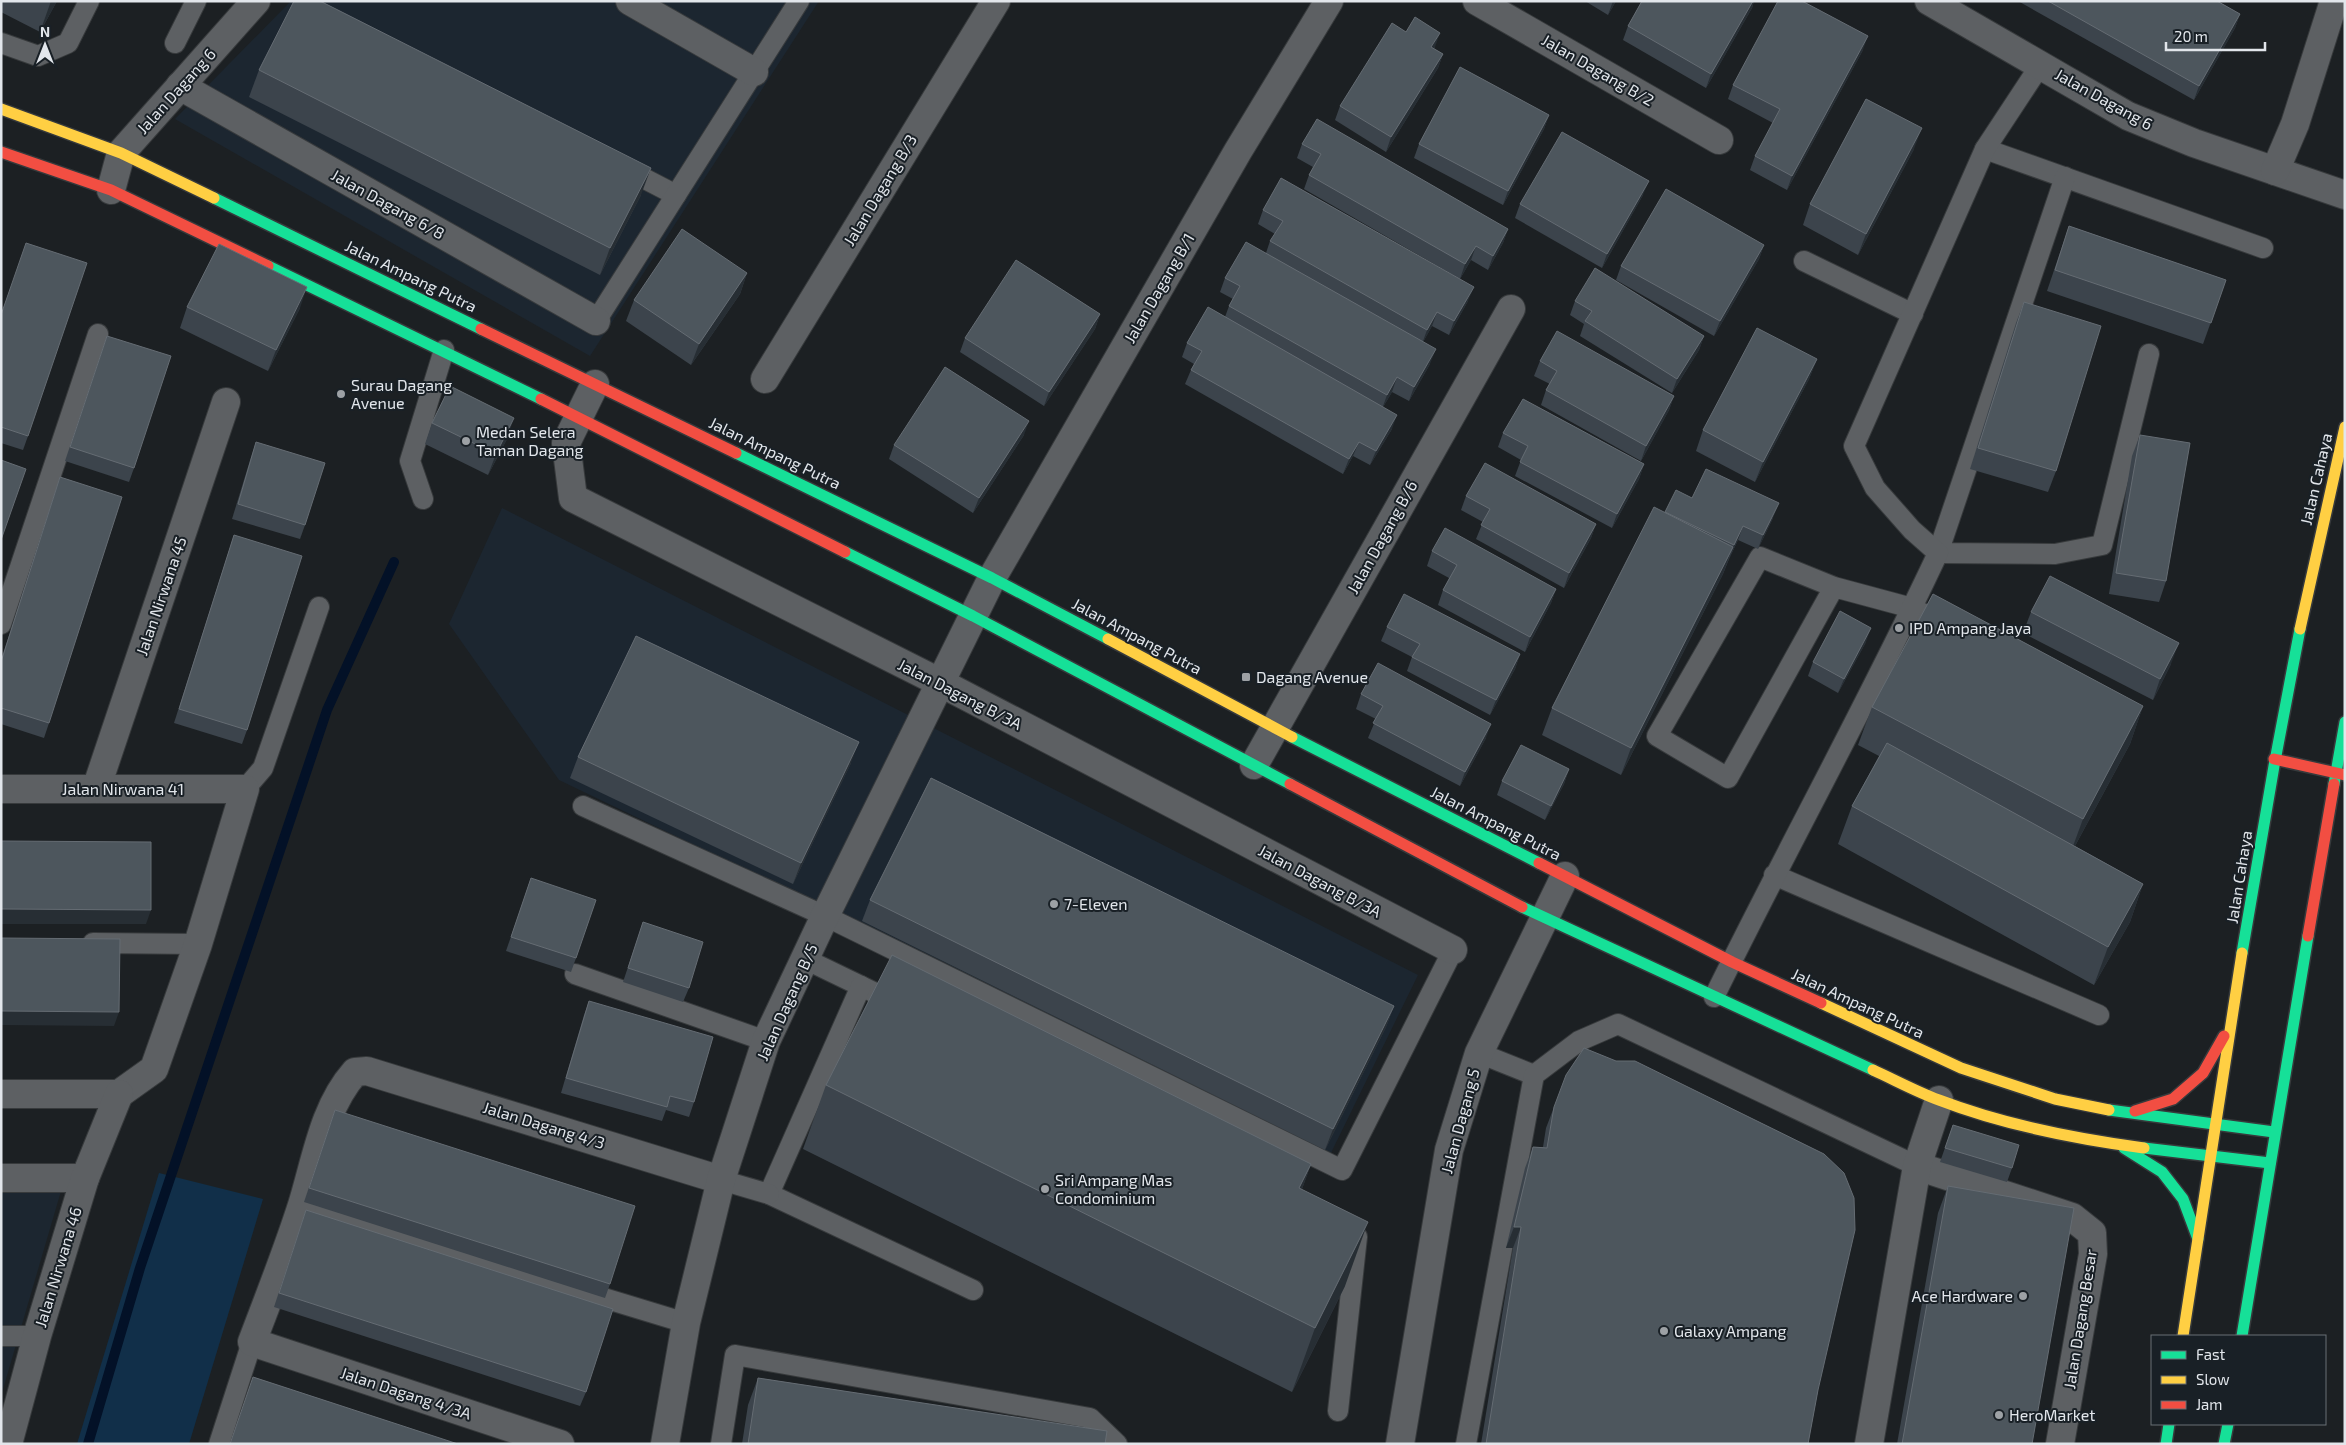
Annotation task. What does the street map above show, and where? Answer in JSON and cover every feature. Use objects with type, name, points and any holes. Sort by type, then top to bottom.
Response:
[{"type":"street","name":"Jalan Dagang 6","points":[[111,190],[121,153],[256,1]]},
{"type":"street","points":[[630,1],[754,72]]},
{"type":"street","name":"Jalan Dagang B/3","points":[[765,380],[996,1]]},
{"type":"street","name":"Jalan Dagang B/1","points":[[974,616],[992,578],[1238,150],[1329,1]]},
{"type":"street","name":"Jalan Dagang B/2","points":[[1477,1],[1719,140]]},
{"type":"street","name":"Jalan Dagang 6","points":[[1929,1],[2128,116],[2194,144],[2345,195]]},
{"type":"street","points":[[2276,171],[2295,124],[2327,4]]},
{"type":"street","name":"Jalan Dagang 6/8","points":[[180,86],[596,321]]},
{"type":"street","name":"Jalan Ampang Putra","points":[[1,109],[121,153],[992,578],[1275,728],[1732,962],[1961,1068],[2055,1099],[2127,1114],[2274,1132]]},
{"type":"street","points":[[1,152],[111,190],[444,350],[974,616],[1543,918],[1938,1100],[2008,1122],[2116,1144],[2270,1163]]},
{"type":"street","name":"Jalan Dagang B/6","points":[[1254,764],[1511,309]]},
{"type":"street","name":"Jalan Dagang B/3A","points":[[595,384],[566,443],[573,498],[939,682],[1453,950]]},
{"type":"street","name":"Jalan Nirwana 45","points":[[96,789],[226,402]]},
{"type":"street","name":"Jalan Cahaya","points":[[2183,1335],[2274,759],[2327,498],[2345,427]]},
{"type":"street","name":"Jalan Dagang B/5","points":[[665,1444],[686,1323],[721,1180],[766,1040],[939,682],[974,616]]},
{"type":"street","points":[[2242,1335],[2274,1132],[2340,774],[2345,722]]},
{"type":"street","points":[[2274,759],[2340,774]]},
{"type":"street","name":"Jalan Nirwana 41","points":[[1,789],[245,789]]},
{"type":"street","points":[[1,1094],[119,1094],[154,1069],[198,944],[245,789]]},
{"type":"street","name":"Jalan Dagang 5","points":[[1400,1444],[1449,1150],[1479,1053],[1565,876]]},
{"type":"street","points":[[2127,1114],[2173,1099],[2203,1073],[2232,1023]]},
{"type":"street","name":"Jalan Dagang 4/3","points":[[301,1206],[333,1104],[344,1084],[355,1072],[367,1071],[721,1180]]},
{"type":"street","name":"Jalan Nirwana 46","points":[[8,1444],[37,1336],[85,1178],[119,1094]]},
{"type":"street","points":[[1869,1444],[1916,1166],[1938,1100]]},
{"type":"street","points":[[2116,1144],[2162,1172],[2183,1199],[2198,1240]]},
{"type":"street","name":"Jalan Dagang Besar","points":[[1916,1166],[2072,1217],[2092,1233],[2093,1254],[2060,1444]]},
{"type":"street","points":[[1,1178],[85,1178]]},
{"type":"street","points":[[252,1342],[301,1206]]},
{"type":"street","name":"Jalan Dagang 4/3A","points":[[252,1342],[560,1444]]},
{"type":"street","points":[[2166,1444],[2169,1425]]},
{"type":"street","points":[[2224,1444],[2228,1425]]},
{"type":"lane","points":[[1,43],[38,56],[68,43],[89,1]]},
{"type":"lane","points":[[175,43],[196,1]]},
{"type":"lane","points":[[596,321],[799,1]]},
{"type":"lane","points":[[2041,64],[1985,150],[1854,446],[1875,488],[1912,530],[1938,553],[2055,554],[2102,545],[2149,354]]},
{"type":"lane","points":[[1985,150],[2263,248]]},
{"type":"lane","points":[[607,160],[676,196]]},
{"type":"lane","points":[[1714,997],[1774,875],[1912,608],[1938,553],[2065,177]]},
{"type":"lane","points":[[1804,261],[1913,314]]},
{"type":"lane","points":[[1,624],[98,334]]},
{"type":"lane","points":[[423,499],[410,460],[444,350]]},
{"type":"lane","points":[[1834,587],[1728,778],[1657,736],[1760,558],[1834,587],[1912,608],[1939,621]]},
{"type":"lane","points":[[245,789],[263,768],[320,607]]},
{"type":"lane","points":[[583,806],[825,916],[1342,1170],[1453,950]]},
{"type":"lane","points":[[1774,875],[2099,1015]]},
{"type":"lane","points":[[70,942],[198,944]]},
{"type":"lane","points":[[805,959],[914,1012]]},
{"type":"lane","points":[[575,974],[766,1040]]},
{"type":"lane","points":[[769,1194],[861,986]]},
{"type":"lane","points":[[1466,1444],[1534,1075],[1579,1040],[1618,1024],[1916,1166]]},
{"type":"lane","points":[[1479,1053],[1534,1075]]},
{"type":"lane","points":[[721,1180],[769,1194],[974,1290]]},
{"type":"lane","points":[[301,1206],[686,1323]]},
{"type":"lane","points":[[1338,1411],[1357,1237],[1342,1227]]},
{"type":"lane","points":[[1,1336],[37,1336]]},
{"type":"lane","points":[[219,1444],[252,1342]]},
{"type":"lane","points":[[721,1444],[734,1356],[1090,1418],[1117,1444]]},
{"type":"shaded area","points":[[291,1],[819,1],[590,356],[175,119]]},
{"type":"shaded area","points":[[502,508],[1418,975],[1329,1157],[813,902],[559,780],[449,624]]},
{"type":"shaded area","points":[[159,1173],[263,1199],[189,1444],[77,1444]]},
{"type":"shaded area","points":[[1,1191],[61,1191],[1,1396]]},
{"type":"building","points":[[294,1],[320,1],[651,168],[610,248],[259,70]]},
{"type":"building","points":[[1642,1],[1753,1],[1711,74],[1628,26]]},
{"type":"building","points":[[1778,1],[1802,1],[1868,36],[1792,176],[1755,156],[1780,109],[1733,85]]},
{"type":"building","points":[[2048,1],[2217,1],[2240,14],[2199,86]]},
{"type":"building","points":[[1415,17],[1440,33],[1431,47],[1443,54],[1391,137],[1340,106],[1392,23],[1406,32]]},
{"type":"building","points":[[1460,67],[1549,115],[1508,191],[1419,144]]},
{"type":"building","points":[[1866,99],[1922,128],[1866,234],[1810,204]]},
{"type":"building","points":[[1317,119],[1508,229],[1493,256],[1476,246],[1465,264],[1309,175],[1321,154],[1302,144]]},
{"type":"building","points":[[1562,132],[1649,181],[1607,254],[1520,204]]},
{"type":"building","points":[[1281,178],[1474,287],[1454,321],[1437,312],[1427,330],[1270,241],[1283,221],[1263,210]]},
{"type":"building","points":[[1666,189],[1764,245],[1720,321],[1621,266]]},
{"type":"building","points":[[2069,226],[2226,280],[2211,323],[2055,270]]},
{"type":"building","points":[[682,229],[747,273],[699,344],[634,300]]},
{"type":"building","points":[[1246,242],[1436,349],[1414,387],[1397,377],[1387,395],[1229,306],[1240,286],[1225,278]]},
{"type":"building","points":[[26,243],[87,263],[28,436],[1,427],[1,315]]},
{"type":"building","points":[[219,244],[307,287],[276,350],[187,307]]},
{"type":"building","points":[[1016,260],[1100,314],[1049,392],[965,338]]},
{"type":"building","points":[[1595,268],[1704,336],[1677,379],[1585,321],[1592,311],[1575,301]]},
{"type":"building","points":[[2024,302],[2101,326],[2056,471],[1978,448]]},
{"type":"building","points":[[1208,307],[1397,415],[1376,451],[1359,442],[1349,459],[1191,370],[1202,351],[1187,343]]},
{"type":"building","points":[[1757,328],[1817,359],[1763,462],[1703,430]]},
{"type":"building","points":[[1557,331],[1674,396],[1646,446],[1546,390],[1557,371],[1540,361]]},
{"type":"building","points":[[107,336],[171,356],[134,468],[70,447]]},
{"type":"building","points":[[945,367],[1029,421],[979,498],[894,445]]},
{"type":"building","points":[[450,386],[514,418],[496,454],[432,423]]},
{"type":"building","points":[[1523,399],[1644,464],[1617,514],[1520,462],[1528,446],[1503,433]]},
{"type":"building","points":[[2140,435],[2190,443],[2166,581],[2116,573]]},
{"type":"building","points":[[256,442],[325,463],[305,525],[238,504]]},
{"type":"building","points":[[1,460],[26,469],[1,540]]},
{"type":"building","points":[[1485,463],[1596,524],[1569,573],[1481,525],[1490,509],[1466,496]]},
{"type":"building","points":[[1706,469],[1779,503],[1763,535],[1743,526],[1734,545],[1665,512],[1676,490],[1692,498]]},
{"type":"building","points":[[60,477],[122,497],[49,723],[1,708],[1,662]]},
{"type":"building","points":[[1654,507],[1733,547],[1631,748],[1552,708]]},
{"type":"building","points":[[1445,528],[1556,589],[1530,637],[1443,590],[1457,565],[1432,551]]},
{"type":"building","points":[[234,535],[302,556],[247,730],[179,709]]},
{"type":"building","points":[[2050,576],[2179,643],[2160,679],[2031,612]]},
{"type":"building","points":[[1404,594],[1520,654],[1496,700],[1412,657],[1420,644],[1387,627]]},
{"type":"building","points":[[1933,594],[2143,706],[2083,819],[1872,707]]},
{"type":"building","points":[[1840,611],[1871,628],[1844,679],[1813,662]]},
{"type":"building","points":[[636,636],[859,742],[801,863],[578,757]]},
{"type":"building","points":[[1378,663],[1491,724],[1465,772],[1373,723],[1383,706],[1361,694]]},
{"type":"building","points":[[1887,743],[2143,884],[2108,947],[1852,806]]},
{"type":"building","points":[[1521,745],[1569,769],[1551,806],[1502,781]]},
{"type":"building","points":[[931,778],[1394,1006],[1333,1129],[870,900]]},
{"type":"building","points":[[1,841],[151,842],[151,910],[1,909]]},
{"type":"building","points":[[531,878],[596,900],[576,958],[511,937]]},
{"type":"building","points":[[643,922],[703,942],[689,988],[628,968]]},
{"type":"building","points":[[1,938],[120,939],[119,1012],[1,1011]]},
{"type":"building","points":[[892,955],[1311,1164],[1299,1188],[1368,1222],[1315,1328],[826,1085]]},
{"type":"building","points":[[589,1001],[713,1037],[694,1102],[670,1096],[667,1107],[566,1078]]},
{"type":"building","name":"Galaxy Ampang","points":[[1584,1048],[1616,1061],[1635,1061],[1824,1154],[1844,1173],[1854,1198],[1855,1230],[1818,1390],[1808,1444],[1486,1444],[1521,1227],[1514,1227],[1533,1147],[1547,1148],[1554,1107],[1566,1075]]},
{"type":"building","points":[[335,1110],[635,1206],[610,1284],[309,1188]]},
{"type":"building","points":[[1953,1125],[2019,1145],[2012,1168],[1945,1148]]},
{"type":"building","points":[[1948,1186],[2074,1208],[2032,1444],[1902,1444]]},
{"type":"building","points":[[306,1210],[613,1309],[586,1392],[279,1293]]},
{"type":"building","points":[[253,1377],[458,1444],[230,1444]]},
{"type":"building","points":[[758,1378],[1107,1431],[1105,1444],[748,1444]]},
{"type":"waterway","points":[[88,1444],[140,1268],[327,710],[394,562]]},
{"type":"traffic: fast","points":[[214,198],[481,329]]},
{"type":"traffic: fast","points":[[268,266],[541,399]]},
{"type":"traffic: fast","points":[[736,453],[992,578],[1108,639]]},
{"type":"traffic: fast","points":[[845,552],[973,616],[1290,784]]},
{"type":"traffic: fast","points":[[2242,953],[2300,629]]},
{"type":"traffic: fast","points":[[2334,784],[2345,722]]},
{"type":"traffic: fast","points":[[1292,737],[1539,863]]},
{"type":"traffic: fast","points":[[1522,907],[1873,1070]]},
{"type":"traffic: fast","points":[[2242,1335],[2308,936]]},
{"type":"traffic: fast","points":[[2109,1110],[2274,1132]]},
{"type":"traffic: fast","points":[[2124,1148],[2162,1172],[2183,1199],[2198,1239]]},
{"type":"traffic: fast","points":[[2144,1148],[2270,1163]]},
{"type":"traffic: fast","points":[[2166,1444],[2169,1425]]},
{"type":"traffic: fast","points":[[2224,1444],[2228,1425]]},
{"type":"traffic: slow","points":[[1,109],[121,153],[214,198]]},
{"type":"traffic: slow","points":[[2300,629],[2345,427]]},
{"type":"traffic: slow","points":[[1108,639],[1292,737]]},
{"type":"traffic: slow","points":[[2183,1335],[2242,953]]},
{"type":"traffic: slow","points":[[1821,1003],[1961,1068],[2055,1099],[2109,1110]]},
{"type":"traffic: slow","points":[[1873,1070],[1931,1097],[1989,1117],[2040,1130],[2144,1148]]},
{"type":"traffic: jam","points":[[1,152],[111,190],[268,266]]},
{"type":"traffic: jam","points":[[481,329],[736,453]]},
{"type":"traffic: jam","points":[[541,399],[845,552]]},
{"type":"traffic: jam","points":[[2274,759],[2345,775]]},
{"type":"traffic: jam","points":[[1290,784],[1522,907]]},
{"type":"traffic: jam","points":[[2308,936],[2334,784]]},
{"type":"traffic: jam","points":[[1539,863],[1732,962],[1821,1003]]},
{"type":"traffic: jam","points":[[2135,1111],[2173,1099],[2203,1073],[2224,1036]]},
{"type":"place","name":"Surau Dagang Avenue","points":[[341,394]]},
{"type":"place","name":"Medan Selera Taman Dagang","points":[[466,441]]},
{"type":"place","name":"IPD Ampang Jaya","points":[[1899,628]]},
{"type":"place","name":"Dagang Avenue","points":[[1246,677]]},
{"type":"place","name":"7-Eleven","points":[[1054,904]]},
{"type":"place","name":"Sri Ampang Mas Condominium","points":[[1045,1189]]},
{"type":"place","name":"Ace Hardware","points":[[2023,1296]]},
{"type":"place","name":"Galaxy Ampang","points":[[1664,1331]]},
{"type":"place","name":"HeroMarket","points":[[1999,1415]]}]
